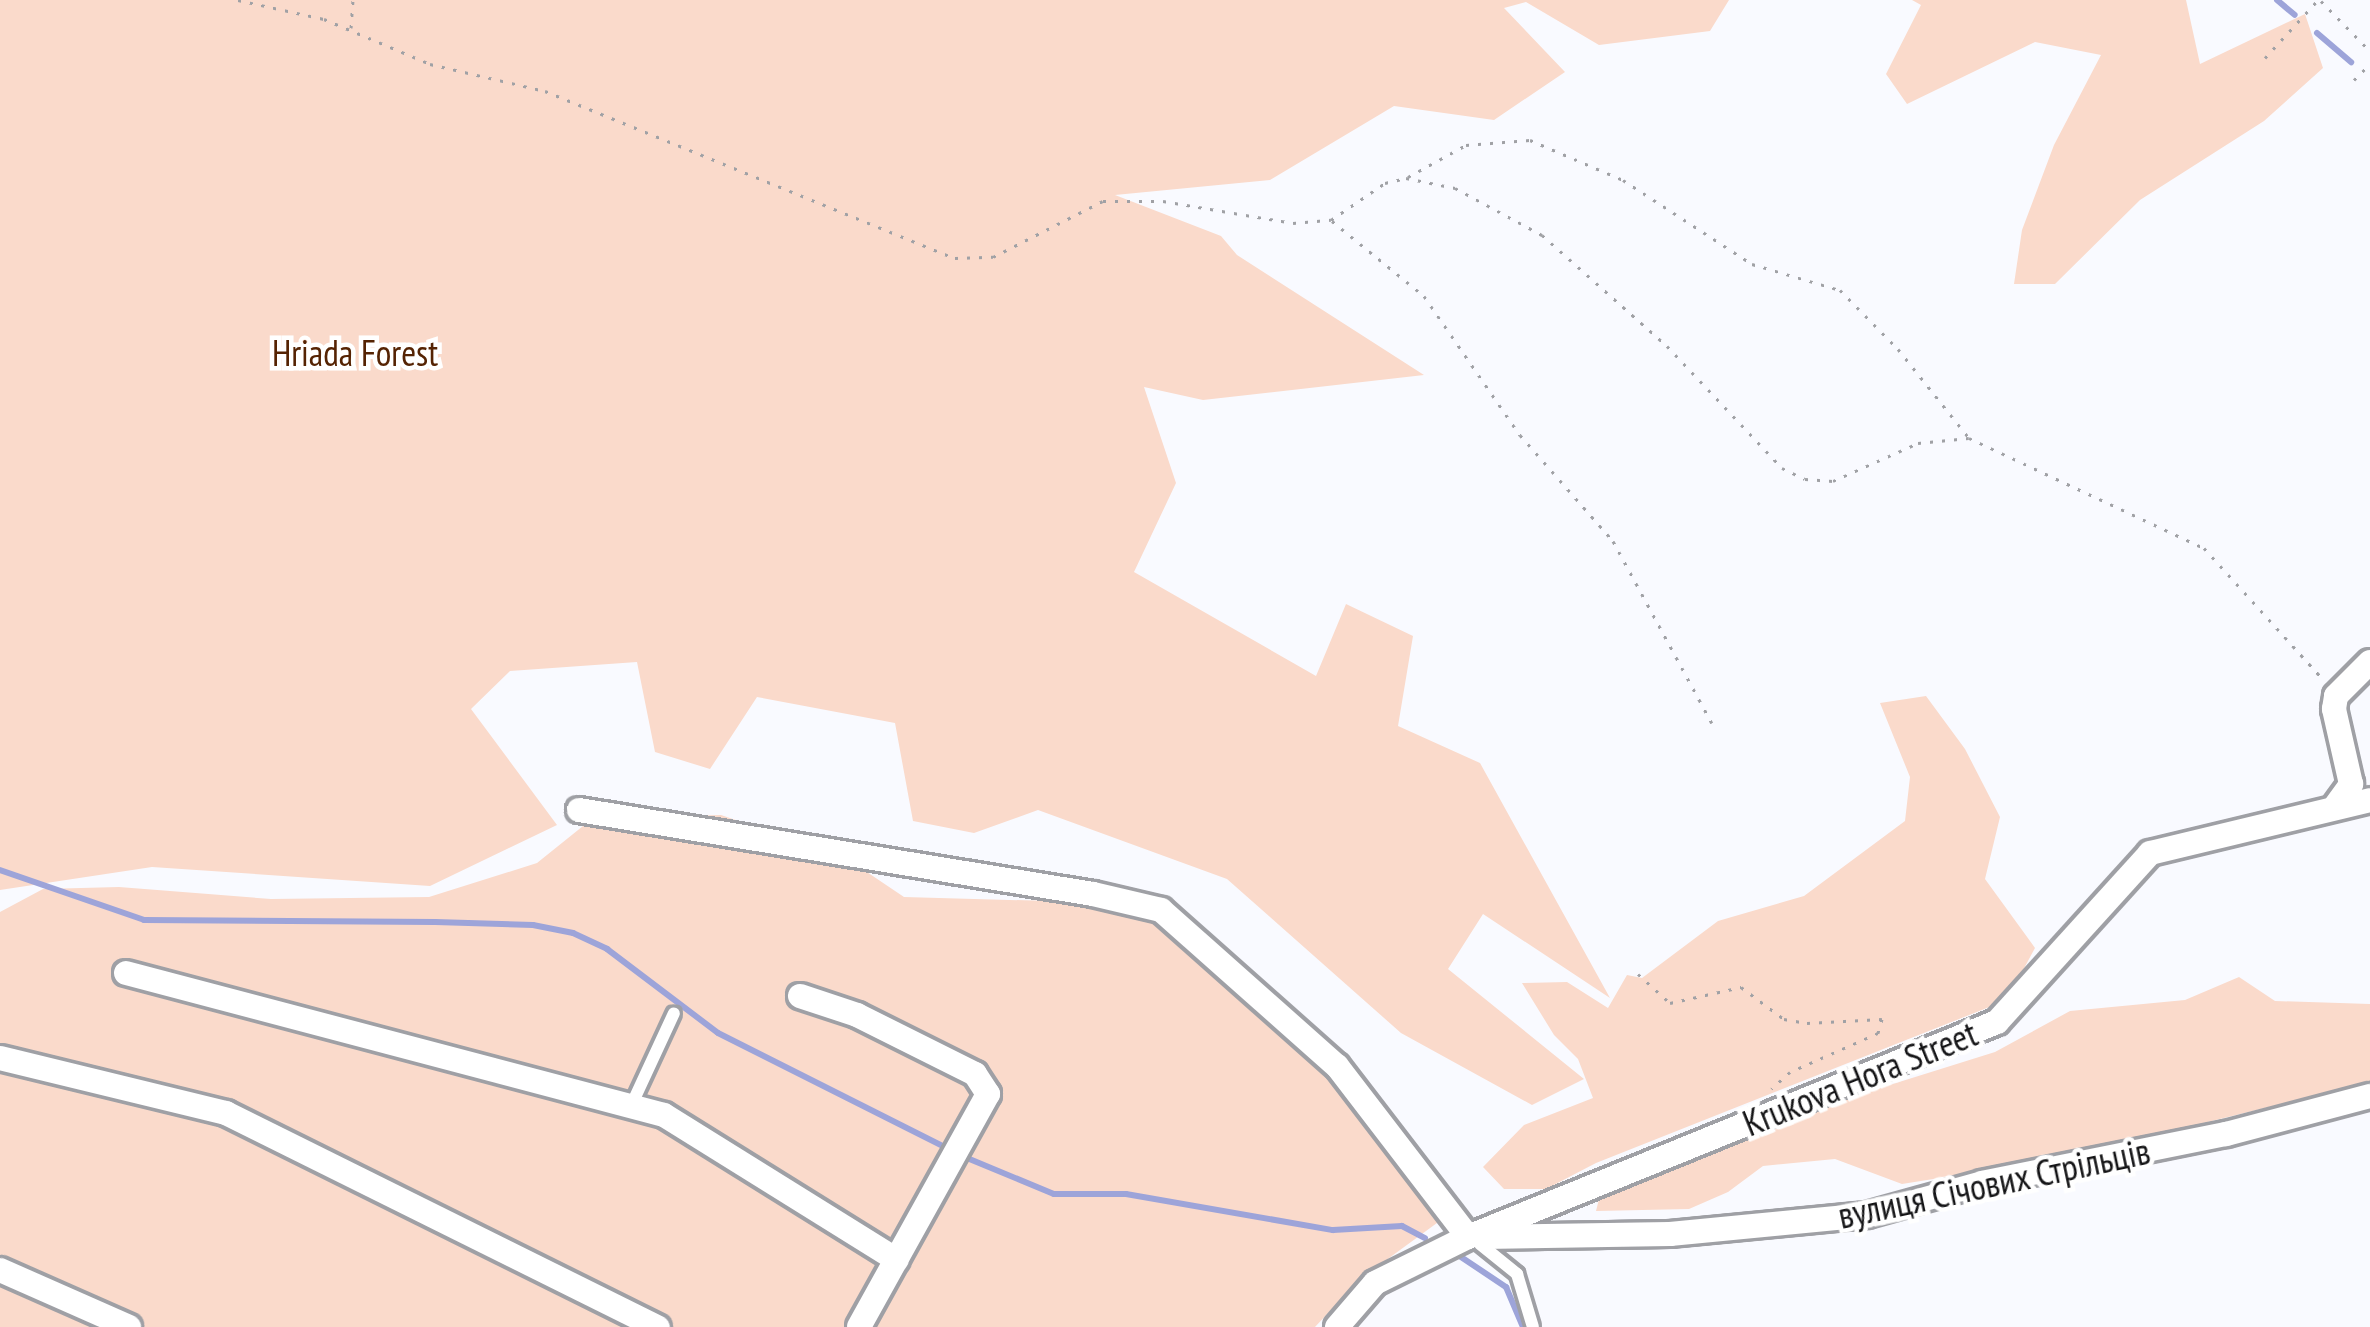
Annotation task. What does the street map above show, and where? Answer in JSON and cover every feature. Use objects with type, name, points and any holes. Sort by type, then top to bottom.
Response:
[{"type":"street","points":[[2336,805],[2351,784],[2336,695],[2370,662]]},
{"type":"street","name":"Krukova Hora Street","points":[[1336,1327],[1375,1283],[1468,1237],[1997,1022],[2150,853],[2370,800]]},
{"type":"street","points":[[579,810],[1093,894],[1160,910],[1337,1066],[1468,1237]]},
{"type":"street","points":[[126,973],[664,1115],[897,1260]]},
{"type":"street","points":[[800,996],[857,1015],[984,1082],[985,1106],[859,1327]]},
{"type":"street","points":[[0,1058],[226,1113],[658,1327]]},
{"type":"street","name":"вулиця Січових Стрільців","points":[[1468,1237],[1670,1234],[1867,1215],[1982,1184],[2226,1134],[2370,1096]]},
{"type":"street","points":[[0,1270],[129,1327]]},
{"type":"lane","points":[[631,1106],[674,1013]]},
{"type":"lane","points":[[1468,1237],[1497,1253],[1517,1274],[1533,1327]]},
{"type":"path","points":[[238,0],[351,30],[430,64],[545,91],[644,127],[955,258],[993,257],[1103,201],[1162,201],[1293,223],[1331,220],[1385,183],[1406,178],[1466,145],[1530,140],[1623,179],[1752,264],[1840,290],[1898,349],[1969,438],[2204,548],[2336,695]]},
{"type":"path","points":[[351,30],[352,0]]},
{"type":"path","points":[[2265,58],[2319,0],[2370,51]]},
{"type":"path","points":[[2354,80],[2370,64]]},
{"type":"path","points":[[1406,178],[1455,188],[1542,235],[1667,346],[1782,468],[1805,479],[1855,476],[1918,443],[1969,438]]},
{"type":"path","points":[[1331,220],[1424,296],[1520,435],[1613,541],[1712,723]]},
{"type":"path","points":[[1638,974],[1670,1003],[1742,987],[1784,1019],[1820,1023],[1882,1019],[1878,1033],[1790,1072],[1745,1124]]},
{"type":"green space","name":"Hriada Forest","points":[[0,0],[1729,0],[1710,31],[1599,45],[1526,2],[1504,8],[1565,72],[1494,120],[1394,106],[1270,180],[1115,195],[1221,236],[1237,255],[1424,375],[1203,400],[1144,387],[1176,483],[1134,572],[1316,676],[1346,604],[1413,636],[1398,726],[1480,763],[1610,998],[1483,914],[1448,969],[1584,1079],[1532,1105],[1401,1033],[1227,879],[1038,810],[974,833],[913,821],[895,723],[757,697],[710,769],[655,752],[637,662],[510,671],[471,709],[557,825],[430,886],[152,867],[0,890]]},
{"type":"green space","points":[[1912,0],[2186,0],[2200,64],[2305,14],[2323,68],[2264,121],[2140,200],[2055,284],[2014,284],[2022,230],[2054,145],[2101,55],[2035,42],[1907,104],[1886,74],[1921,5]]},
{"type":"green space","points":[[1926,696],[1965,749],[2000,817],[1985,879],[2035,948],[2007,1000],[1596,1163],[1546,1189],[1504,1189],[1483,1167],[1524,1125],[1593,1098],[1578,1059],[1554,1035],[1522,983],[1567,982],[1608,1008],[1627,975],[1642,978],[1718,921],[1804,896],[1905,821],[1910,777],[1880,703]]},
{"type":"green space","points":[[721,815],[846,858],[904,897],[1085,902],[1149,919],[1330,1074],[1452,1212],[1359,1280],[1315,1327],[0,1327],[0,912],[43,889],[119,887],[271,899],[429,897],[537,863],[593,818]]},
{"type":"green space","points":[[2239,977],[2275,1001],[2370,1004],[2370,1082],[2053,1160],[1902,1184],[1835,1159],[1763,1166],[1728,1192],[1689,1209],[1596,1211],[1600,1195],[1813,1109],[1995,1052],[2070,1011],[2185,1000]]},
{"type":"waterway","points":[[2277,0],[2295,15]]},
{"type":"waterway","points":[[2317,33],[2351,62]]},
{"type":"waterway","points":[[0,870],[144,920],[435,922],[533,925],[573,933],[607,949],[718,1033],[945,1147]]},
{"type":"waterway","points":[[967,1158],[1054,1194],[1126,1194],[1333,1230],[1402,1226],[1425,1238]]},
{"type":"waterway","points":[[1458,1255],[1506,1287],[1523,1327]]}]
